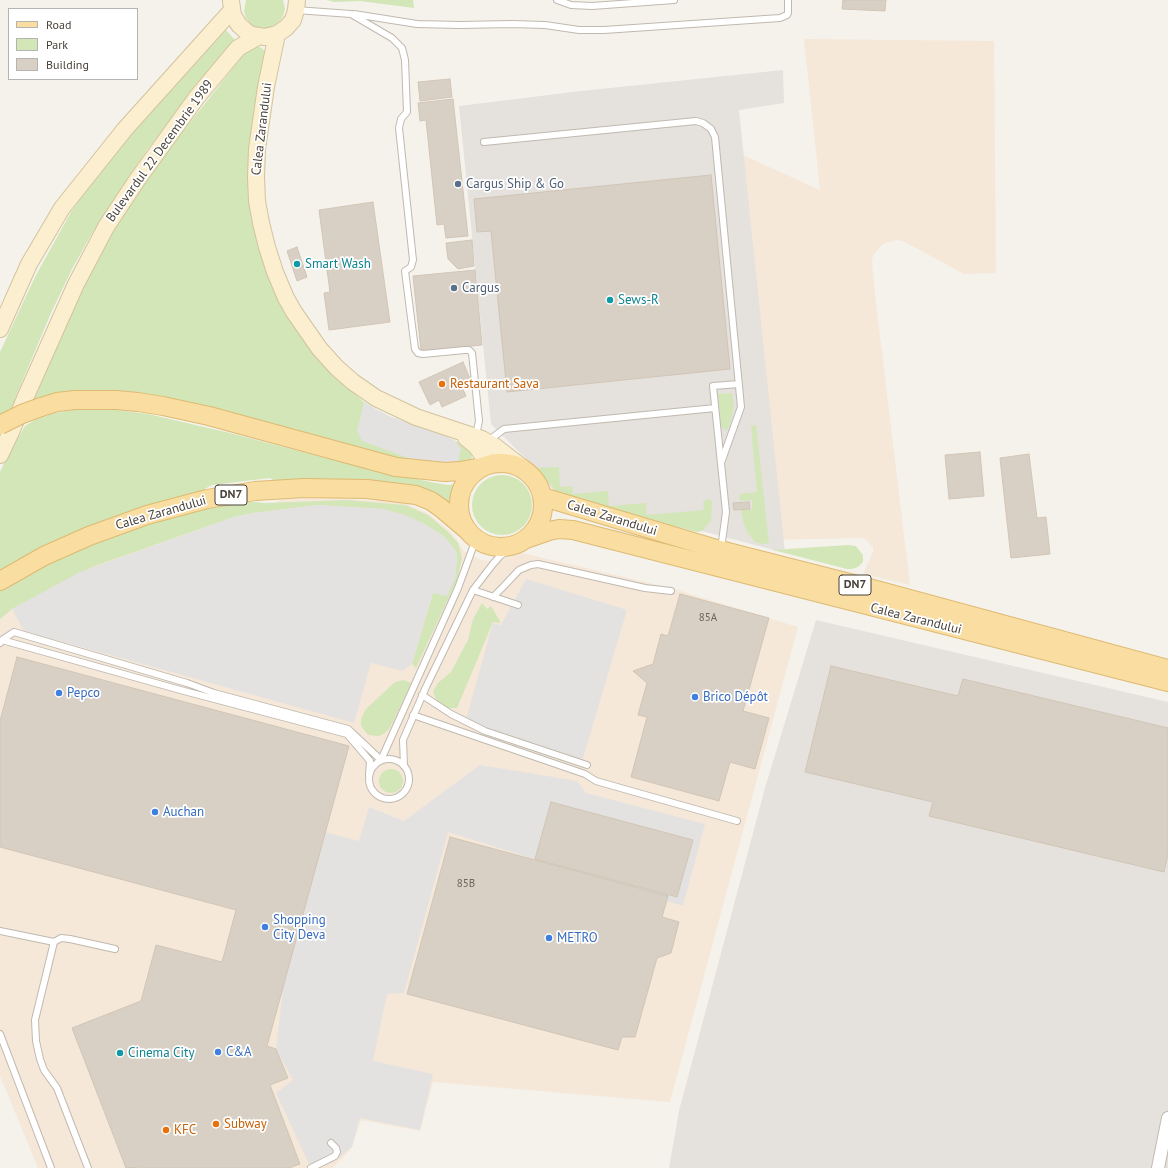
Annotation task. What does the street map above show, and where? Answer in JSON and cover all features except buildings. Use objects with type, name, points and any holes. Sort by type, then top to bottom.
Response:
[{"type":"main road","points":[[232,5],[235,20],[242,29],[252,35],[258,36]]},
{"type":"main road","points":[[0,329],[29,264],[62,208],[125,128],[232,5]]},
{"type":"main road","points":[[277,34],[286,28],[293,20],[297,5]]},
{"type":"main road","name":"Bulevardul 22 Decembrie 1989","points":[[0,455],[76,284],[106,227],[137,180],[197,97],[238,48],[258,36],[271,36],[277,34]]},
{"type":"main road","name":"Calea Zarandului","points":[[277,34],[257,149],[256,177],[257,201],[261,223],[269,254],[286,298],[304,329],[319,348],[336,367],[353,382],[376,398],[398,410],[481,439],[532,476],[539,486],[543,497],[544,508],[541,520],[535,531],[520,542]]},
{"type":"main road","points":[[0,425],[22,414],[57,402],[75,400],[116,400],[163,406],[209,416],[372,462],[396,467],[445,472],[460,471],[499,462],[510,463],[523,468]]},
{"type":"main road","name":"Calea Zarandului","points":[[443,426],[476,446],[486,465]]},
{"type":"main road","points":[[471,535],[461,519],[459,507],[460,495],[464,483],[472,474],[486,465]]},
{"type":"main road","name":"Calea Zarandului","points":[[0,581],[44,556],[88,536],[140,517],[207,499],[255,491],[304,488],[368,489],[416,496],[431,501],[471,535],[488,545],[501,547],[520,542],[549,531],[559,529],[573,530],[1168,682]]},
{"type":"main road","name":"Calea Zarandului","points":[[543,497],[720,550],[869,588],[1168,669]]},
{"type":"street","points":[[1158,1168],[1168,1118]]},
{"type":"lane","points":[[557,0],[570,4],[592,6],[638,1],[674,0]]},
{"type":"lane","points":[[297,5],[417,24],[545,25],[579,30],[604,30],[780,18],[788,13],[788,0]]},
{"type":"lane","points":[[351,14],[392,38],[402,48],[405,60],[406,112],[401,119],[399,128],[413,260],[410,267],[405,271],[415,349],[418,353],[423,354],[465,350],[469,350],[472,353],[481,439],[504,428],[715,408]]},
{"type":"lane","points":[[484,142],[696,121],[708,126],[715,137],[741,407],[721,463]]},
{"type":"lane","points":[[720,550],[726,512],[713,386],[739,384]]},
{"type":"lane","points":[[369,775],[371,769],[381,760],[458,588],[471,535]]},
{"type":"lane","points":[[1,642],[347,734],[370,761],[369,786],[376,795],[381,798],[392,799],[402,794],[408,785],[408,774],[404,766],[403,740],[422,695],[474,590],[496,560],[520,542]]},
{"type":"lane","points":[[493,597],[519,570],[538,564],[645,588],[671,591]]},
{"type":"lane","points":[[474,590],[518,605]]},
{"type":"lane","points":[[1,642],[14,632],[187,683],[214,693],[348,729],[381,760],[396,760],[404,766]]},
{"type":"lane","points":[[422,695],[451,714],[485,731],[587,765]]},
{"type":"lane","points":[[413,715],[585,774],[596,781],[737,821]]},
{"type":"lane","points":[[0,932],[54,942],[61,938],[70,939],[115,950]]},
{"type":"lane","points":[[54,942],[35,1020],[36,1041],[44,1070],[56,1088],[88,1168]]},
{"type":"lane","points":[[0,1034],[51,1168]]},
{"type":"lane","points":[[311,1168],[335,1156],[337,1152],[336,1148],[331,1143]]},
{"type":"shaded area","points":[[804,39],[994,41],[996,273],[964,274],[903,241],[896,240],[883,244],[873,255],[872,261],[910,585],[863,574],[873,552],[873,547],[865,539],[775,540],[736,152],[820,190]]},
{"type":"shaded area","points":[[783,70],[784,103],[739,110],[785,553],[555,492],[536,469],[491,424],[459,106],[581,91]]},
{"type":"shaded area","points":[[364,402],[391,417],[455,441],[461,449],[458,461],[446,466],[414,460],[362,441],[357,431]]},
{"type":"shaded area","points":[[334,498],[405,503],[429,514],[451,532],[464,551],[481,560],[498,562],[518,552],[671,588],[798,627],[670,1102],[433,1082],[420,1131],[361,1120],[351,1149],[333,1168],[38,1168],[0,1076],[0,605],[176,531],[253,514],[283,499]]},
{"type":"shaded area","points":[[318,505],[383,509],[405,515],[425,524],[445,537],[456,551],[457,558],[455,579],[447,596],[433,593],[412,664],[402,671],[371,663],[354,723],[24,631],[12,609],[80,572],[234,517]]},
{"type":"shaded area","points":[[526,579],[627,610],[581,765],[465,723],[493,623],[501,625]]},
{"type":"shaded area","points":[[816,620],[1168,702],[1168,1168],[669,1168],[679,1111],[765,788]]},
{"type":"shaded area","points":[[480,765],[577,781],[586,793],[705,824],[683,906],[448,832],[404,993],[387,994],[373,1061],[433,1074],[420,1130],[360,1118],[352,1147],[332,1163],[309,1164],[276,1093],[293,1080],[276,1049],[283,988],[325,832],[359,841],[369,807],[404,821]]},
{"type":"green space","points":[[246,0],[283,0],[285,9],[283,16],[279,22],[269,28],[261,29],[252,25],[246,18],[244,11]]},
{"type":"green space","points":[[327,0],[413,0],[414,8],[360,1],[334,2]]},
{"type":"green space","points":[[226,30],[235,40],[147,150],[91,235],[72,269],[51,313],[16,396],[10,416],[0,421],[0,352],[35,277],[71,212],[93,181],[123,144]]},
{"type":"green space","points":[[251,47],[260,47],[265,51],[268,57],[250,190],[312,351],[330,373],[364,402],[391,417],[447,437],[466,446],[472,455],[471,462],[444,470],[190,409],[30,404],[69,316],[105,246],[129,205],[164,155]]},
{"type":"green space","points":[[732,393],[734,407],[727,430],[723,429],[721,425],[718,394]]},
{"type":"green space","points":[[82,408],[109,409],[148,414],[230,433],[325,458],[430,482],[448,485],[456,484],[450,497],[448,510],[441,501],[278,483],[270,478],[212,485],[190,497],[0,577],[0,472],[5,461],[25,426],[35,420],[51,414]]},
{"type":"green space","points":[[756,425],[769,544],[756,543],[748,533],[744,525],[741,510],[752,510],[752,500],[740,501],[739,494],[757,492],[751,426]]},
{"type":"green space","points":[[559,467],[560,487],[572,486],[573,494],[608,491],[609,506],[646,503],[647,515],[704,510],[703,503],[705,500],[709,499],[712,502],[711,521],[702,531],[697,532],[565,498],[556,491],[536,468]]},
{"type":"green space","points":[[496,475],[508,475],[519,480],[527,488],[532,499],[530,517],[519,530],[508,535],[496,535],[485,530],[477,522],[472,511],[472,499],[477,488],[485,480]]},
{"type":"green space","points":[[224,499],[265,503],[347,500],[405,505],[428,515],[447,531],[458,543],[462,558],[457,580],[416,668],[412,664],[433,593],[455,579],[457,558],[456,551],[383,509],[318,505],[234,517],[95,566],[12,609],[0,619],[0,583],[72,546]]},
{"type":"green space","points":[[848,545],[856,546],[863,555],[863,562],[858,567],[852,569],[773,550]]},
{"type":"green space","points":[[482,603],[487,609],[491,606],[501,623],[493,622],[457,708],[445,708],[438,705],[433,691],[438,683],[451,672],[468,640],[473,619]]},
{"type":"green space","points":[[404,680],[411,683],[389,729],[379,736],[368,735],[361,726],[361,719],[366,709],[395,682]]},
{"type":"green space","points":[[391,769],[396,770],[402,776],[402,786],[396,792],[391,793],[386,792],[380,786],[379,781],[380,776],[386,770]]},
{"type":"place","name":"Cargus Ship & Go","points":[[458,184]]},
{"type":"place","name":"Smart Wash","points":[[297,264]]},
{"type":"place","name":"Cargus","points":[[454,288]]},
{"type":"place","name":"Sews-R","points":[[610,300]]},
{"type":"place","name":"Restaurant Sava","points":[[442,384]]},
{"type":"place","name":"Pepco","points":[[59,693]]},
{"type":"place","name":"Brico Dépôt","points":[[695,697]]},
{"type":"place","name":"Auchan","points":[[155,812]]},
{"type":"place","name":"Shopping City Deva","points":[[265,927]]},
{"type":"place","name":"METRO","points":[[549,938]]},
{"type":"place","name":"C&A","points":[[218,1052]]},
{"type":"place","name":"Cinema City","points":[[120,1053]]},
{"type":"place","name":"Subway","points":[[216,1124]]},
{"type":"place","name":"KFC","points":[[166,1130]]}]
